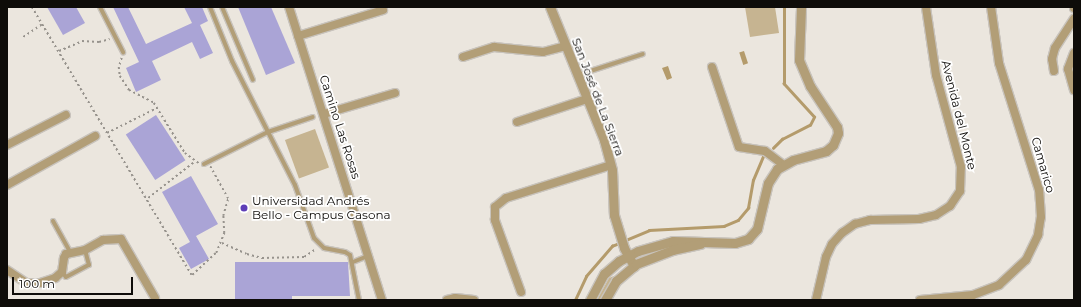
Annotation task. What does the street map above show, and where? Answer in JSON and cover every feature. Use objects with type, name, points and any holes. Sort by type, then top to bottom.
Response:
[{"type":"street","name":"Camino Las Rosas","points":[[289,7],[382,300]]},
{"type":"street","name":"San José de La Sierra","points":[[550,7],[578,75],[611,165],[614,215],[627,256],[634,266]]},
{"type":"street","points":[[590,300],[604,274],[627,256],[673,241],[735,243],[753,235],[760,222],[768,183],[782,164],[826,151],[833,145],[838,133],[834,120],[802,72],[799,60],[802,7]]},
{"type":"street","name":"Avenida del Monte","points":[[816,300],[826,258],[832,244],[842,233],[855,224],[870,220],[919,219],[936,215],[950,206],[960,191],[961,167],[936,75],[926,7]]},
{"type":"street","name":"Camarico","points":[[920,300],[974,295],[999,285],[1023,264],[1038,235],[1041,217],[1039,190],[999,63],[991,7]]},
{"type":"street","points":[[298,36],[383,10]]},
{"type":"street","points":[[1054,71],[1052,60],[1055,48],[1074,19]]},
{"type":"street","points":[[463,57],[494,47],[543,52],[566,46]]},
{"type":"street","points":[[1074,53],[1068,69],[1074,90]]},
{"type":"street","points":[[712,67],[739,147],[765,151],[782,164]]},
{"type":"street","points":[[324,114],[396,93]]},
{"type":"street","points":[[518,122],[587,99]]},
{"type":"street","points":[[7,145],[66,115]]},
{"type":"street","points":[[7,185],[95,136]]},
{"type":"street","points":[[521,292],[495,220],[495,207],[506,198],[611,165]]},
{"type":"street","points":[[7,270],[26,283],[32,284],[55,278],[62,272],[64,258],[70,252],[85,250],[103,240],[121,239],[154,298]]},
{"type":"street","points":[[605,300],[616,281],[634,266],[665,253],[707,242]]},
{"type":"street","points":[[448,300],[455,298],[474,300]]},
{"type":"lane","points":[[100,7],[123,52]]},
{"type":"lane","points":[[210,7],[232,62],[299,196],[307,225],[319,244],[324,248],[345,252],[353,262],[359,300]]},
{"type":"lane","points":[[222,7],[254,80]]},
{"type":"lane","points":[[578,75],[643,54]]},
{"type":"lane","points":[[204,164],[268,132],[313,117]]},
{"type":"lane","points":[[53,221],[70,252]]},
{"type":"lane","points":[[62,272],[66,277],[89,265],[85,250]]},
{"type":"lane","points":[[353,262],[368,256]]},
{"type":"path","points":[[32,7],[107,134],[148,198],[192,275],[209,262],[222,243],[224,233],[223,216],[228,199],[214,172],[204,164],[194,162],[185,153],[154,103],[129,90],[119,67],[123,52]]},
{"type":"path","points":[[23,37],[42,24]]},
{"type":"path","points":[[59,51],[82,41],[99,42],[115,36]]},
{"type":"path","points":[[107,134],[157,108]]},
{"type":"path","points":[[148,198],[194,162]]},
{"type":"path","points":[[222,243],[246,254],[281,258],[304,257],[313,253],[319,244]]},
{"type":"shaded area","points":[[745,7],[775,7],[779,33],[750,37]]},
{"type":"shaded area","points":[[744,51],[748,63],[743,65],[739,53]]},
{"type":"shaded area","points":[[668,66],[672,78],[667,80],[662,68]]},
{"type":"shaded area","points":[[315,129],[329,168],[299,178],[285,140]]},
{"type":"shaded area","points":[[614,276],[601,300],[597,300],[609,278]]},
{"type":"building","points":[[47,7],[76,7],[85,23],[63,35]]},
{"type":"building","points":[[113,7],[128,7],[146,44],[192,23],[184,7],[202,7],[208,21],[200,25],[213,53],[200,59],[192,42],[152,61],[161,80],[136,92],[126,68],[139,62]]},
{"type":"building","points":[[238,7],[271,7],[295,63],[266,75]]},
{"type":"building","points":[[156,115],[185,160],[155,180],[126,135]]},
{"type":"building","points":[[191,176],[218,224],[196,236],[209,259],[191,269],[179,248],[190,242],[162,192]]},
{"type":"building","points":[[235,262],[348,262],[350,296],[292,296],[292,300],[235,300]]},
{"type":"waterway","points":[[773,148],[782,139],[810,125],[814,117],[784,84],[784,7]]},
{"type":"waterway","points":[[626,240],[649,230],[724,226],[738,220],[748,208],[753,180],[763,157]]},
{"type":"waterway","points":[[575,300],[586,276],[612,246],[617,244]]},
{"type":"place","name":"Universidad Andrés Bello - Campus Casona","points":[[244,208]]}]
